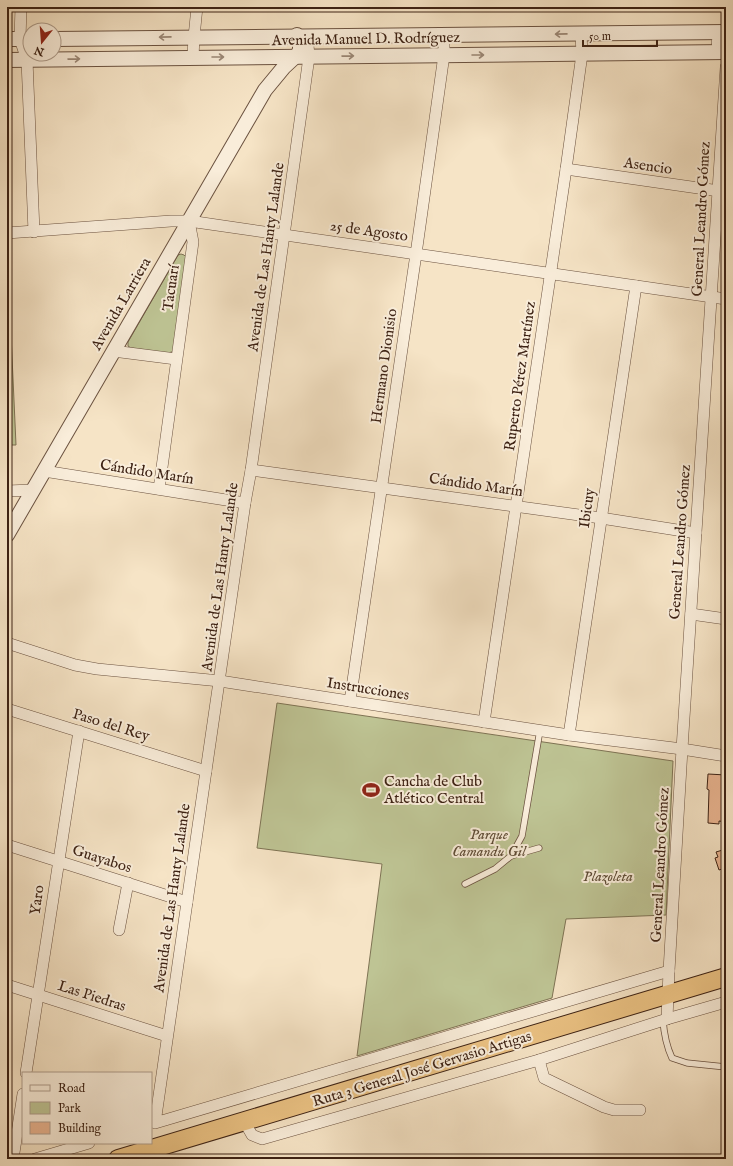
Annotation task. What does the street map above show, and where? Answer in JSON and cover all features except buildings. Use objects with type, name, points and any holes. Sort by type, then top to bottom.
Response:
[{"type":"highway","name":"Ruta 3 General José Gervasio Artigas","points":[[118,1159],[143,1155],[244,1121],[533,1036],[726,977]]},
{"type":"street","points":[[19,39],[21,7]]},
{"type":"street","points":[[193,57],[196,7]]},
{"type":"street","points":[[726,28],[726,32],[717,42],[718,47],[726,52]]},
{"type":"street","name":"Avenida Manuel D. Rodríguez","points":[[62,38],[726,32]]},
{"type":"street","name":"Ruperto Pérez Martínez","points":[[484,722],[566,169],[582,54],[582,34]]},
{"type":"street","name":"Hermano Dionisio","points":[[350,701],[444,56],[444,35]]},
{"type":"street","name":"Avenida Larriera","points":[[265,90],[269,66],[268,57],[264,52],[266,36]]},
{"type":"street","points":[[301,36],[300,50],[302,57]]},
{"type":"street","name":"Avenida Manuel D. Rodríguez","points":[[62,59],[726,52]]},
{"type":"street","name":"Avenida Larriera","points":[[7,535],[265,90],[284,67],[302,57]]},
{"type":"street","name":"Avenida de Las Hanty Lalande","points":[[155,1124],[284,234],[302,57]]},
{"type":"street","name":"Avenida Manuel D. Rodríguez","points":[[7,60],[22,60]]},
{"type":"street","points":[[27,62],[34,232]]},
{"type":"street","name":"General Leandro Gómez","points":[[665,1020],[668,994],[711,296],[722,192],[726,67]]},
{"type":"street","name":"Asencio","points":[[566,169],[722,192]]},
{"type":"street","name":"25 de Agosto","points":[[7,234],[171,221],[189,221],[726,299]]},
{"type":"street","name":"Tacuarí","points":[[159,489],[193,242],[189,221]]},
{"type":"street","name":"Ibicuy","points":[[569,735],[636,286]]},
{"type":"street","points":[[113,351],[176,359]]},
{"type":"street","name":"Cándido Marín","points":[[251,470],[601,518],[696,533]]},
{"type":"street","name":"Cándido Marín","points":[[44,471],[245,503]]},
{"type":"street","points":[[7,491],[33,490]]},
{"type":"street","points":[[691,614],[726,619]]},
{"type":"street","name":"Instrucciones","points":[[7,643],[75,665],[97,669],[220,680],[569,735],[726,756]]},
{"type":"street","name":"Paso del Rey","points":[[7,709],[206,771]]},
{"type":"street","name":"Yaro","points":[[26,1072],[79,731]]},
{"type":"street","name":"Guayabos","points":[[7,845],[187,902]]},
{"type":"street","points":[[119,930],[128,883]]},
{"type":"street","name":"Ruta 3 General José Gervasio Artigas","points":[[155,1124],[669,971]]},
{"type":"street","name":"Las Piedras","points":[[7,985],[168,1036]]},
{"type":"street","points":[[244,1121],[252,1135],[262,1139],[539,1060],[726,1002]]},
{"type":"street","points":[[539,1060],[544,1078],[604,1107],[614,1110],[640,1110]]},
{"type":"street","points":[[13,1159],[22,1100]]},
{"type":"street","points":[[35,1159],[86,1144]]},
{"type":"lane","points":[[511,856],[522,836],[540,730]]},
{"type":"lane","points":[[465,884],[494,869],[511,856],[539,848]]},
{"type":"lane","points":[[665,1020],[664,1037],[672,1058],[687,1063],[726,1066]]},
{"type":"green space","points":[[181,254],[186,257],[175,348],[172,352],[167,353],[131,348],[128,346],[128,342],[178,255]]},
{"type":"green space","points":[[7,290],[9,290],[16,445],[7,445]]},
{"type":"green space","name":"Parque Camandu Gil","points":[[277,703],[673,761],[666,915],[566,919],[552,998],[357,1056],[382,864],[257,848]]},
{"type":"place","name":"Cancha de Club Atlético Central","points":[[371,790]]},
{"type":"park label","name":"Plazoleta","points":[[608,876]]}]
